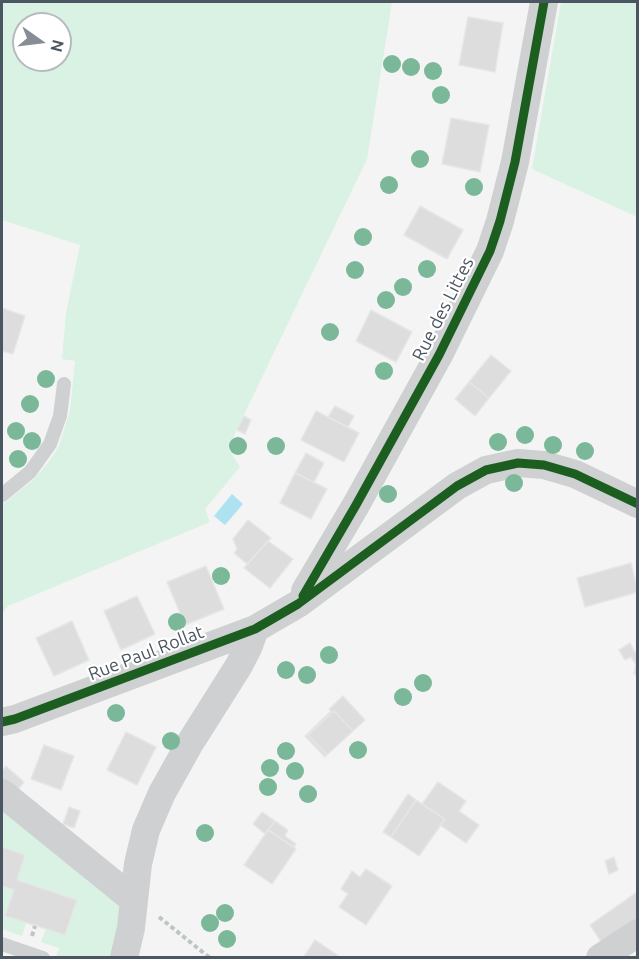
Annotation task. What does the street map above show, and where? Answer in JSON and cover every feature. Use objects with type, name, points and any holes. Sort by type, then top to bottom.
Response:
[{"type":"street","name":"Rue des Littes","points":[[298,604],[439,355],[490,251],[515,162],[544,2]]},
{"type":"street","name":"Rue Paul Rollat","points":[[2,722],[255,629],[298,604],[457,486],[486,470],[518,463],[544,465],[575,474],[638,504]]},
{"type":"street","points":[[124,957],[130,928],[143,907],[138,864],[146,830],[162,793],[190,743],[238,667],[255,629]]},
{"type":"street","points":[[2,793],[143,907]]},
{"type":"street","points":[[600,957],[638,933]]},
{"type":"lane","points":[[2,495],[30,471],[50,444],[60,416],[64,384]]},
{"type":"lane","points":[[2,944],[43,957]]},
{"type":"path","points":[[143,907],[210,957]]},
{"type":"green space","points":[[2,2],[392,2],[367,159],[228,448],[240,467],[205,509],[210,522],[8,606],[2,614],[2,505],[34,479],[48,463],[59,446],[70,411],[75,361],[62,359],[66,313],[80,245],[2,220]]},
{"type":"green space","points":[[561,2],[637,2],[637,217],[532,169]]},
{"type":"green space","points":[[2,805],[121,907],[112,957],[56,957],[59,948],[41,942],[46,929],[65,935],[77,900],[17,880],[25,855],[2,847]]},
{"type":"green space","points":[[2,886],[14,890],[5,916],[26,923],[22,936],[2,929]]},
{"type":"water","points":[[232,494],[243,504],[225,525],[214,516]]},
{"type":"building","points":[[468,17],[503,23],[495,72],[459,65]]},
{"type":"building","points":[[451,118],[489,125],[480,172],[442,164]]},
{"type":"building","points":[[420,206],[463,230],[447,259],[404,235]]},
{"type":"building","points":[[2,308],[25,316],[13,354],[2,351]]},
{"type":"building","points":[[371,310],[412,332],[396,362],[356,341]]},
{"type":"building","points":[[491,355],[511,371],[489,398],[469,382]]},
{"type":"building","points":[[469,382],[489,398],[475,416],[455,399]]},
{"type":"building","points":[[335,406],[354,416],[348,427],[328,417]]},
{"type":"building","points":[[316,411],[359,433],[344,462],[301,440]]},
{"type":"building","points":[[244,416],[251,420],[245,434],[237,430]]},
{"type":"building","points":[[306,453],[324,463],[314,482],[295,473]]},
{"type":"building","points":[[295,473],[327,489],[311,519],[280,503]]},
{"type":"building","points":[[248,520],[271,538],[247,564],[234,553],[237,549],[233,539]]},
{"type":"building","points":[[268,541],[293,559],[270,588],[244,568]]},
{"type":"building","points":[[631,563],[638,592],[585,607],[577,578]]},
{"type":"building","points":[[206,566],[224,609],[185,625],[167,582]]},
{"type":"building","points":[[137,596],[155,634],[121,650],[104,611]]},
{"type":"building","points":[[72,621],[89,660],[54,676],[36,638]]},
{"type":"building","points":[[630,643],[635,652],[638,651],[638,678],[634,673],[636,665],[631,657],[625,660],[619,650]]},
{"type":"building","points":[[343,696],[365,720],[353,731],[334,711],[308,735],[327,755],[325,757],[305,736]]},
{"type":"building","points":[[334,711],[353,731],[327,755],[308,735]]},
{"type":"building","points":[[126,732],[156,747],[137,785],[107,770]]},
{"type":"building","points":[[44,745],[74,756],[61,790],[31,779]]},
{"type":"building","points":[[6,766],[24,782],[15,793],[2,782],[2,771]]},
{"type":"building","points":[[438,782],[466,801],[459,811],[479,825],[466,843],[440,825],[445,819],[422,804]]},
{"type":"building","points":[[408,794],[416,800],[391,837],[383,832]]},
{"type":"building","points":[[416,800],[445,819],[419,856],[391,837]]},
{"type":"building","points":[[69,807],[80,811],[74,828],[63,824]]},
{"type":"building","points":[[262,812],[275,821],[265,834],[253,824]]},
{"type":"building","points":[[275,821],[288,830],[285,836],[296,844],[294,847],[268,830]]},
{"type":"building","points":[[268,830],[296,849],[272,884],[244,865]]},
{"type":"building","points":[[2,847],[25,855],[17,880],[77,900],[65,935],[5,916],[14,890],[2,886]]},
{"type":"building","points":[[614,857],[618,870],[609,874],[605,861]]},
{"type":"building","points":[[366,869],[392,886],[366,925],[339,907],[348,894],[341,889],[352,871],[360,877]]},
{"type":"building","points":[[637,892],[638,923],[604,946],[590,925]]},
{"type":"building","points":[[315,940],[336,954],[341,958],[303,958]]},
{"type":"cycle path","points":[[303,596],[439,355],[490,251],[515,162],[544,2]]},
{"type":"cycle path","points":[[2,722],[255,629],[298,604],[457,486],[486,470],[518,463],[544,465],[575,474],[638,504]]}]
